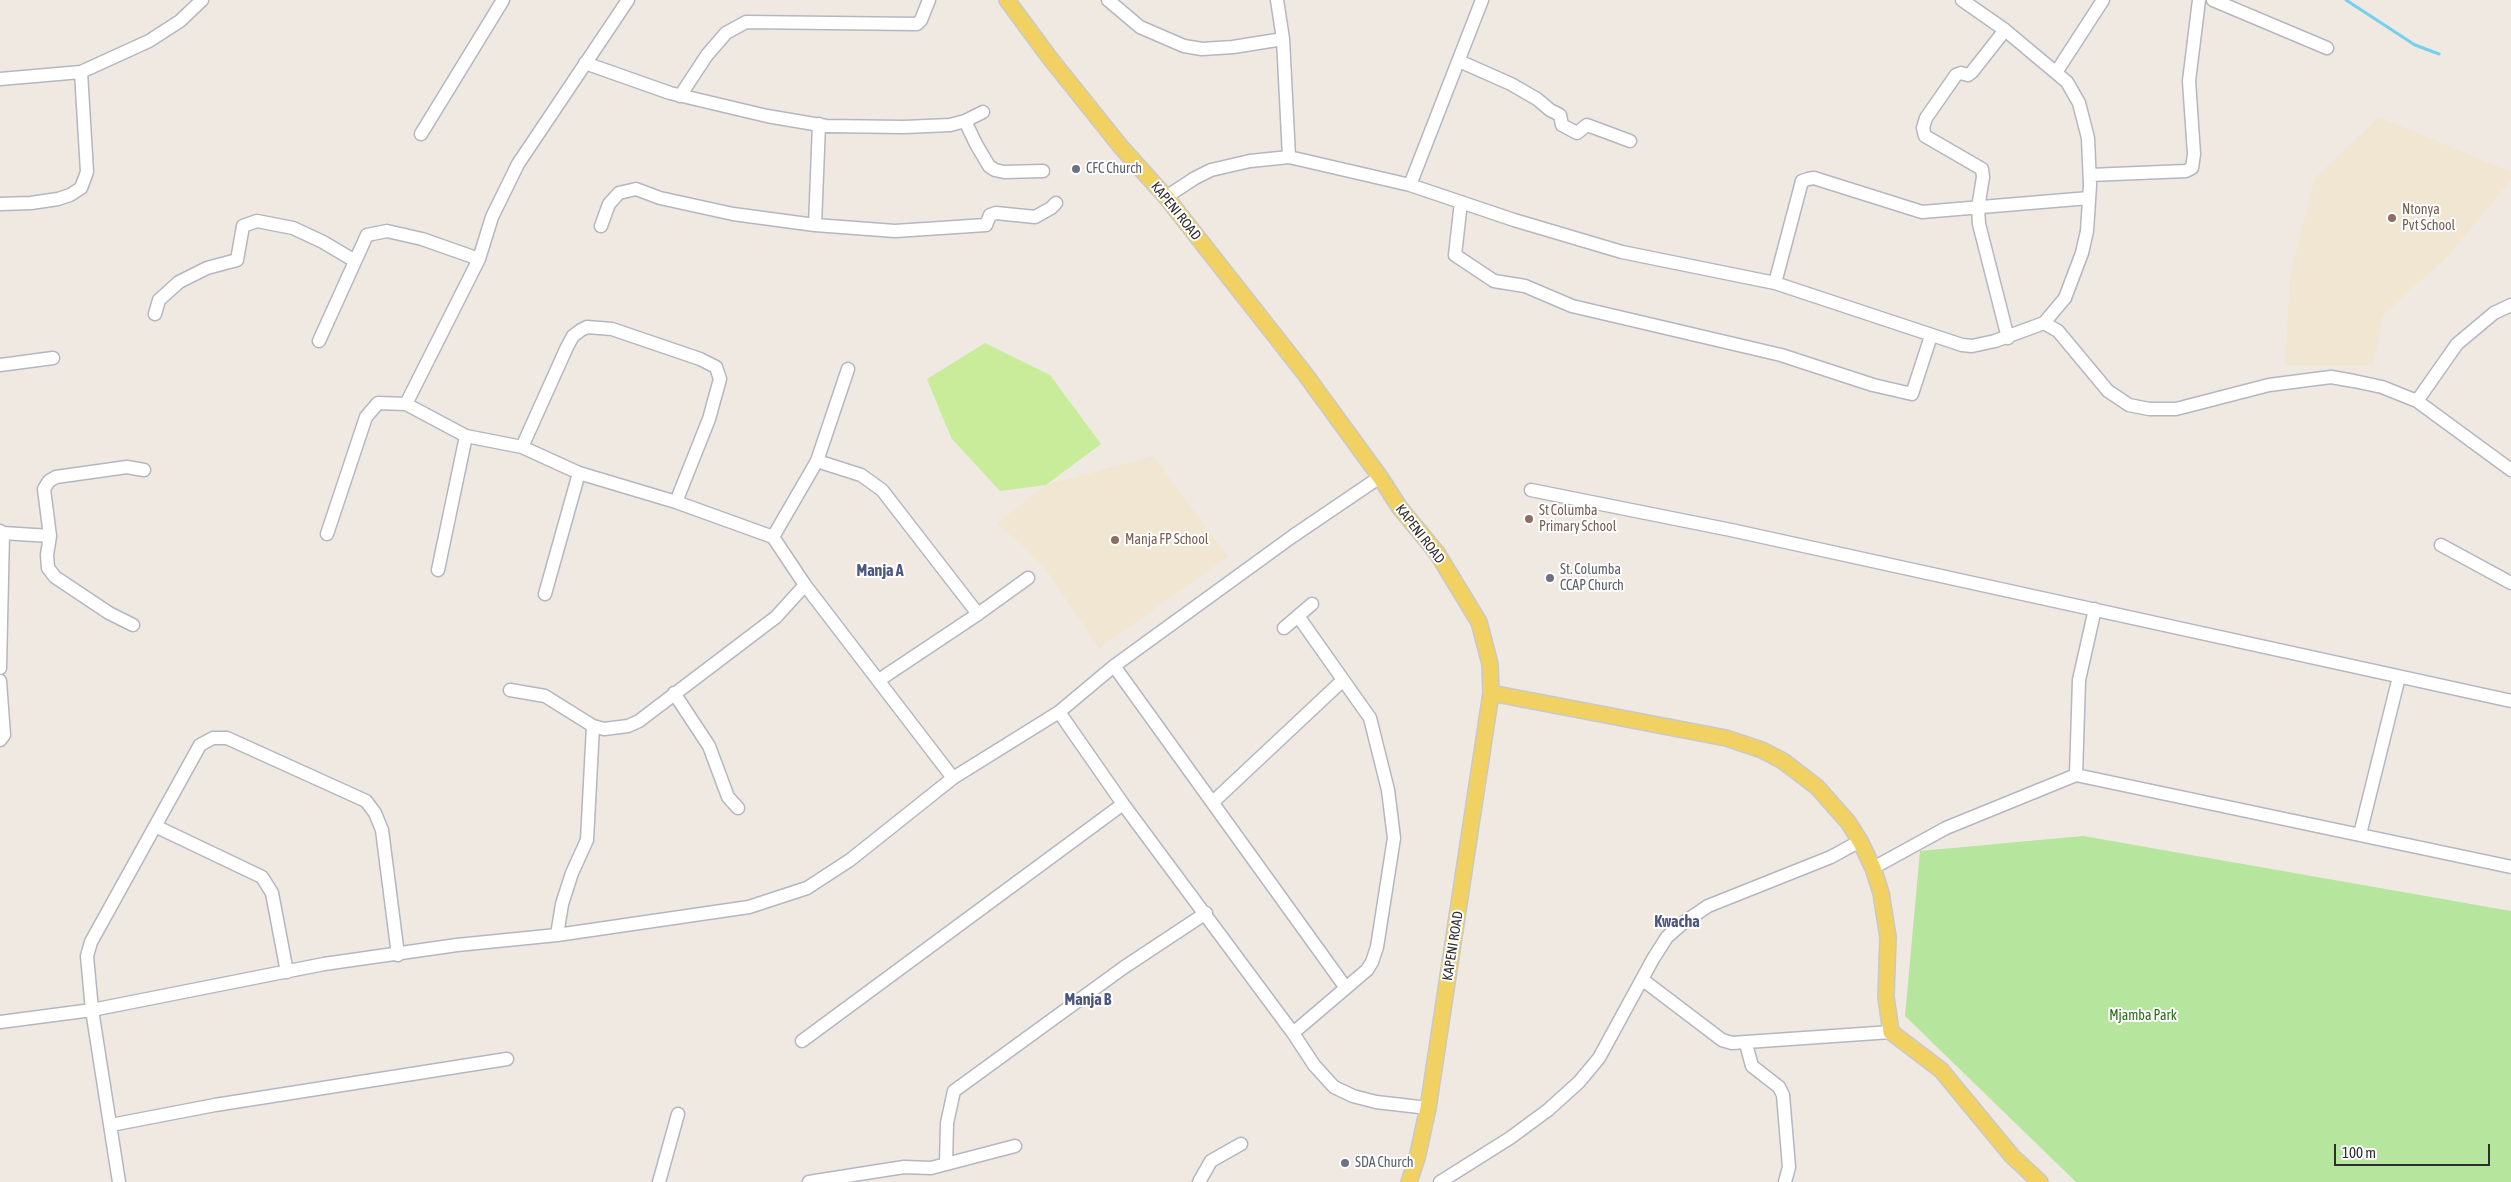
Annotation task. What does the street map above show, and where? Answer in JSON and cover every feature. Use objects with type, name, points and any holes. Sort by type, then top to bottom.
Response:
[{"type":"main road","name":"KAPENI ROAD","points":[[1007,0],[1049,57],[1121,147],[1166,197],[1305,374],[1380,477],[1400,508],[1437,553],[1476,614],[1490,664],[1491,693],[1428,1108],[1417,1158],[1409,1182]]},
{"type":"main road","points":[[1491,693],[1726,738],[1762,750],[1783,761],[1817,787],[1848,822],[1860,840],[1873,868],[1881,893],[1888,937],[1886,1005],[1891,1032],[1940,1070],[2012,1156],[2040,1182]]},
{"type":"street","points":[[0,79],[80,72],[149,41],[180,21],[202,0]]},
{"type":"street","points":[[421,134],[503,0]]},
{"type":"street","points":[[406,404],[479,259],[492,217],[518,164],[628,0]]},
{"type":"street","points":[[680,96],[708,55],[726,33],[746,22],[917,24],[921,20],[929,0]]},
{"type":"street","points":[[1108,0],[1140,27],[1184,46],[1202,49],[1225,48],[1283,39]]},
{"type":"street","points":[[1277,0],[1283,39],[1289,157]]},
{"type":"street","points":[[1410,184],[1482,0]]},
{"type":"street","points":[[1166,197],[1211,170],[1250,161],[1289,157],[1410,184],[1576,239],[1622,252],[1775,282],[1931,336],[1972,346],[2008,338],[2044,324],[2065,298],[2082,253],[2089,198],[2088,138],[2079,103],[2067,82],[2004,30],[1962,0]]},
{"type":"street","points":[[2057,72],[2103,0]]},
{"type":"street","points":[[2090,175],[2186,171],[2192,168],[2194,154],[2189,82],[2199,0]]},
{"type":"street","points":[[2213,0],[2327,48]]},
{"type":"street","points":[[2004,30],[1972,72],[1968,75],[1961,73],[1956,75],[1926,118],[1923,128],[1925,136],[1982,169],[1983,177],[1978,208],[1979,224],[1992,282],[2008,338]]},
{"type":"street","points":[[1459,61],[1511,84],[1537,99],[1550,110],[1560,115],[1562,125],[1577,133],[1587,125],[1630,141]]},
{"type":"street","points":[[585,63],[680,96],[767,116],[819,124],[904,128],[950,125],[966,121],[983,112]]},
{"type":"street","points":[[0,204],[31,203],[58,199],[70,195],[81,188],[87,172],[80,72]]},
{"type":"street","points":[[966,121],[980,151],[989,166],[995,170],[1004,172],[1042,171]]},
{"type":"street","points":[[815,225],[819,124]]},
{"type":"street","points":[[1775,282],[1802,182],[1808,179],[1814,178],[1922,212],[2089,198]]},
{"type":"street","points":[[601,226],[609,204],[618,193],[636,190],[660,198],[733,214],[815,225],[895,230],[986,225],[990,216],[996,213],[1035,217],[1056,203]]},
{"type":"street","points":[[1461,202],[1455,255],[1494,281],[1525,286],[1572,306],[1781,355],[1873,386],[1912,394],[1931,336]]},
{"type":"street","points":[[155,314],[159,300],[179,282],[207,268],[237,260],[243,226],[257,221],[293,228],[323,242],[355,261]]},
{"type":"street","points":[[318,342],[366,235],[386,231],[422,239],[479,259]]},
{"type":"street","points":[[2417,401],[2457,344],[2494,313],[2511,305]]},
{"type":"street","points":[[2044,324],[2058,331],[2108,391],[2129,405],[2142,408],[2176,409],[2269,385],[2331,377],[2382,387],[2417,401],[2511,470]]},
{"type":"street","points":[[522,447],[567,347],[573,336],[587,327],[612,329],[700,359],[716,367],[720,379],[709,419],[676,502]]},
{"type":"street","points":[[0,365],[53,358]]},
{"type":"street","points":[[773,537],[817,461],[848,369]]},
{"type":"street","points":[[327,534],[366,417],[378,403],[406,404],[466,436],[522,447],[578,473],[676,502],[773,537],[806,585],[953,778]]},
{"type":"street","points":[[438,570],[466,436]]},
{"type":"street","points":[[817,461],[861,475],[882,490],[978,614]]},
{"type":"street","points":[[133,625],[109,613],[55,577],[48,568],[47,555],[50,536],[44,489],[49,482],[56,478],[98,470],[127,467],[144,470]]},
{"type":"street","points":[[545,594],[578,473]]},
{"type":"street","points":[[0,1022],[92,1010],[324,964],[398,955],[457,945],[557,935],[749,907],[807,888],[850,860],[953,778],[1059,712],[1114,666],[1292,536],[1380,477]]},
{"type":"street","points":[[1531,490],[1740,532],[2511,701]]},
{"type":"street","points":[[0,668],[2,532],[50,536]]},
{"type":"street","points":[[2441,545],[2511,583]]},
{"type":"street","points":[[879,680],[1028,578]]},
{"type":"street","points":[[510,690],[545,696],[593,726],[604,729],[628,726],[639,721],[776,617],[806,585]]},
{"type":"street","points":[[1284,628],[1312,604]]},
{"type":"street","points":[[2076,775],[2079,680],[2095,609]]},
{"type":"street","points":[[1293,1032],[1367,970],[1377,947],[1394,838],[1390,799],[1370,718],[1342,681],[1298,616]]},
{"type":"street","points":[[1114,666],[1346,988]]},
{"type":"street","points":[[2360,834],[2399,677]]},
{"type":"street","points":[[0,681],[4,735],[0,740]]},
{"type":"street","points":[[1213,802],[1342,681]]},
{"type":"street","points":[[674,693],[709,746],[728,797],[738,808]]},
{"type":"street","points":[[1059,712],[1123,804],[1293,1032],[1314,1065],[1334,1087],[1353,1096],[1376,1102],[1428,1108]]},
{"type":"street","points":[[557,935],[562,904],[586,840],[593,726]]},
{"type":"street","points":[[119,1182],[92,1010],[87,956],[91,942],[200,745],[213,738],[227,738],[366,801],[376,813],[382,830],[398,955]]},
{"type":"street","points":[[1873,868],[1946,828],[2076,775],[2511,867]]},
{"type":"street","points":[[802,1041],[1123,804]]},
{"type":"street","points":[[155,826],[262,877],[272,893],[287,972]]},
{"type":"street","points":[[1440,1182],[1510,1138],[1548,1110],[1579,1082],[1599,1058],[1653,959],[1668,938],[1683,923],[1702,910],[1729,897],[1831,857],[1860,840]]},
{"type":"street","points":[[946,1164],[946,1124],[954,1091],[1123,968],[1206,913]]},
{"type":"street","points":[[1643,980],[1722,1040],[1732,1043],[1746,1044],[1761,1040],[1841,1037],[1891,1032]]},
{"type":"street","points":[[1746,1044],[1752,1066],[1779,1087],[1784,1095],[1789,1167],[1785,1182]]},
{"type":"street","points":[[111,1125],[215,1105],[507,1059]]},
{"type":"street","points":[[659,1182],[678,1114]]},
{"type":"street","points":[[1199,1182],[1211,1161],[1241,1144]]},
{"type":"street","points":[[809,1182],[904,1167],[931,1168],[1015,1146]]},
{"type":"shaded area","name":"Ntonya Pvt School","points":[[2379,117],[2511,172],[2511,180],[2447,257],[2383,315],[2373,365],[2285,365],[2290,276],[2315,178]]},
{"type":"shaded area","name":"Manja FP School","points":[[1153,456],[1228,557],[1099,648],[1045,568],[997,523],[1046,485]]},
{"type":"green space","points":[[985,343],[1050,375],[1101,444],[1046,485],[1000,491],[952,439],[942,416],[927,379]]},
{"type":"green space","name":"Mjamba Park","points":[[2083,836],[2511,911],[2511,1182],[2076,1182],[1905,1016],[1920,851]]},
{"type":"waterway","points":[[2346,0],[2415,45],[2439,54]]},
{"type":"place","name":"CFC Church","points":[[1076,169]]},
{"type":"place","name":"Ntonya Pvt School","points":[[2392,218]]},
{"type":"place","name":"St Columba Primary School","points":[[1529,519]]},
{"type":"place","name":"Manja FP School","points":[[1115,540]]},
{"type":"place","name":"St. Columba CCAP Church","points":[[1550,578]]},
{"type":"place","name":"SDA Church","points":[[1345,1163]]},
{"type":"district","name":"Manja A","points":[[880,571]]},
{"type":"district","name":"Kwacha","points":[[1677,922]]},
{"type":"district","name":"Manja B","points":[[1088,1000]]}]
